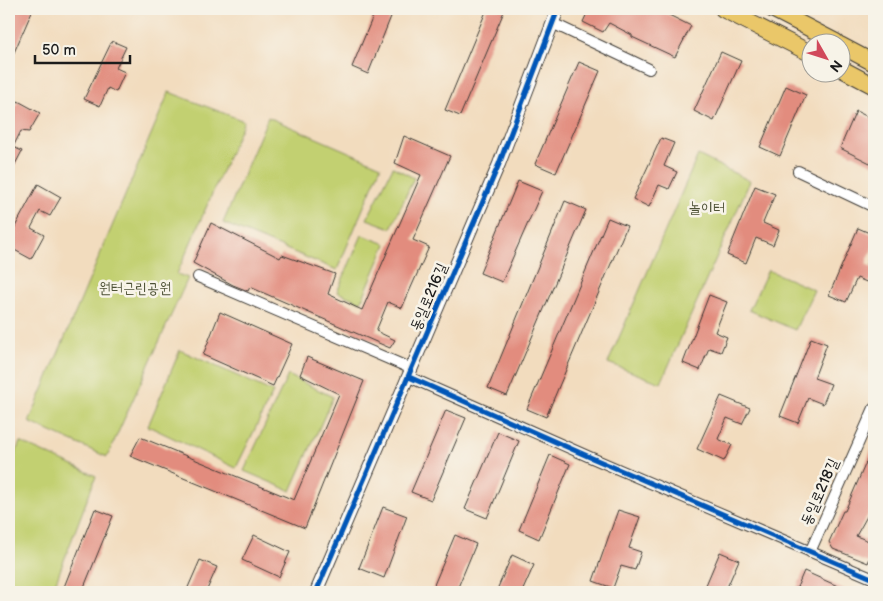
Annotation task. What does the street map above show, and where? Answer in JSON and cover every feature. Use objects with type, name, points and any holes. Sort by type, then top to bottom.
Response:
[{"type":"main road","points":[[723,9],[800,48]]},
{"type":"main road","points":[[772,9],[817,32]]},
{"type":"main road","points":[[850,50],[874,62]]},
{"type":"main road","points":[[850,73],[874,86]]},
{"type":"street","name":"동일로216길","points":[[316,592],[499,164],[558,9]]},
{"type":"street","points":[[552,23],[649,69]]},
{"type":"street","points":[[798,170],[874,206]]},
{"type":"street","points":[[198,277],[411,373],[577,452],[810,552],[874,577]]},
{"type":"street","name":"동일로218길","points":[[810,552],[874,408]]},
{"type":"green space","name":"원터근린공원","points":[[169,92],[244,121],[177,274],[188,278],[107,457],[29,422]]},
{"type":"green space","points":[[268,117],[381,166],[337,270],[223,223]]},
{"type":"green space","name":"놀이터","points":[[698,155],[750,181],[661,383],[608,363]]},
{"type":"green space","points":[[393,167],[414,178],[391,228],[367,219]]},
{"type":"green space","points":[[362,235],[386,244],[361,302],[337,292]]},
{"type":"green space","points":[[768,270],[814,290],[795,330],[749,310]]},
{"type":"green space","points":[[180,350],[273,392],[236,468],[148,426]]},
{"type":"green space","points":[[288,375],[333,397],[291,491],[244,471]]},
{"type":"green space","points":[[20,442],[96,476],[52,592],[9,592],[9,469]]},
{"type":"building","points":[[13,9],[33,9],[9,64],[9,19]]},
{"type":"building","points":[[376,9],[394,9],[368,74],[352,67]]},
{"type":"building","points":[[487,9],[505,9],[460,116],[445,110]]},
{"type":"building","points":[[589,9],[657,9],[691,26],[675,57],[632,37],[632,35],[609,23],[603,32],[583,22]]},
{"type":"building","points":[[112,41],[126,47],[116,68],[125,72],[116,92],[108,88],[100,106],[84,99]]},
{"type":"building","points":[[721,52],[741,61],[714,121],[694,111]]},
{"type":"building","points":[[579,62],[600,71],[556,173],[535,164]]},
{"type":"building","points":[[786,86],[806,95],[780,156],[760,147]]},
{"type":"building","points":[[18,101],[40,113],[29,132],[21,131],[13,147],[22,151],[9,176],[9,118]]},
{"type":"building","points":[[856,111],[874,120],[874,165],[840,148]]},
{"type":"building","points":[[404,136],[450,156],[413,240],[429,247],[402,308],[388,302],[376,331],[395,340],[390,348],[250,287],[248,291],[233,285],[193,263],[211,223],[280,258],[282,255],[335,274],[328,294],[362,310],[421,175],[395,163]]},
{"type":"building","points":[[661,138],[674,143],[664,166],[677,172],[669,189],[659,185],[649,207],[633,199]]},
{"type":"building","points":[[518,181],[542,191],[502,282],[480,273]]},
{"type":"building","points":[[38,184],[61,197],[50,216],[40,211],[31,228],[44,235],[31,259],[9,247],[9,238]]},
{"type":"building","points":[[755,186],[775,194],[763,223],[779,230],[773,245],[756,238],[746,263],[727,255]]},
{"type":"building","points":[[565,201],[586,210],[507,396],[488,388]]},
{"type":"building","points":[[608,218],[627,226],[546,417],[527,409]]},
{"type":"building","points":[[858,228],[874,235],[874,244],[866,264],[874,268],[874,271],[869,283],[857,278],[846,302],[829,295]]},
{"type":"building","points":[[709,295],[727,302],[715,332],[727,337],[721,352],[709,348],[700,370],[683,363]]},
{"type":"building","points":[[220,312],[292,344],[273,386],[203,355]]},
{"type":"building","points":[[811,338],[827,344],[814,378],[831,384],[823,404],[808,398],[798,423],[780,416]]},
{"type":"building","points":[[307,357],[364,381],[305,528],[130,456],[140,437],[294,500],[339,394],[300,375]]},
{"type":"building","points":[[721,396],[750,408],[742,424],[727,418],[718,439],[732,445],[724,461],[697,449]]},
{"type":"building","points":[[446,410],[466,418],[431,500],[411,492]]},
{"type":"building","points":[[498,432],[519,441],[487,518],[465,509]]},
{"type":"building","points":[[874,444],[874,512],[870,511],[856,536],[874,543],[868,563],[833,549],[829,542],[843,511],[845,511]]},
{"type":"building","points":[[550,455],[570,464],[539,539],[519,530]]},
{"type":"building","points":[[383,507],[407,516],[384,578],[359,568]]},
{"type":"building","points":[[95,509],[113,516],[82,592],[62,592]]},
{"type":"building","points":[[618,510],[640,517],[629,548],[641,552],[635,570],[621,566],[613,588],[593,581]]},
{"type":"building","points":[[254,535],[290,552],[279,577],[242,560]]},
{"type":"building","points":[[455,535],[476,544],[456,592],[431,592]]},
{"type":"building","points":[[720,552],[739,560],[725,592],[703,592]]},
{"type":"building","points":[[512,555],[534,565],[522,592],[496,592]]},
{"type":"building","points":[[200,560],[217,567],[206,592],[186,592]]},
{"type":"building","points":[[804,571],[851,592],[795,592]]},
{"type":"cycle path","points":[[316,592],[499,164],[558,9]]},
{"type":"cycle path","points":[[409,377],[874,579]]}]
